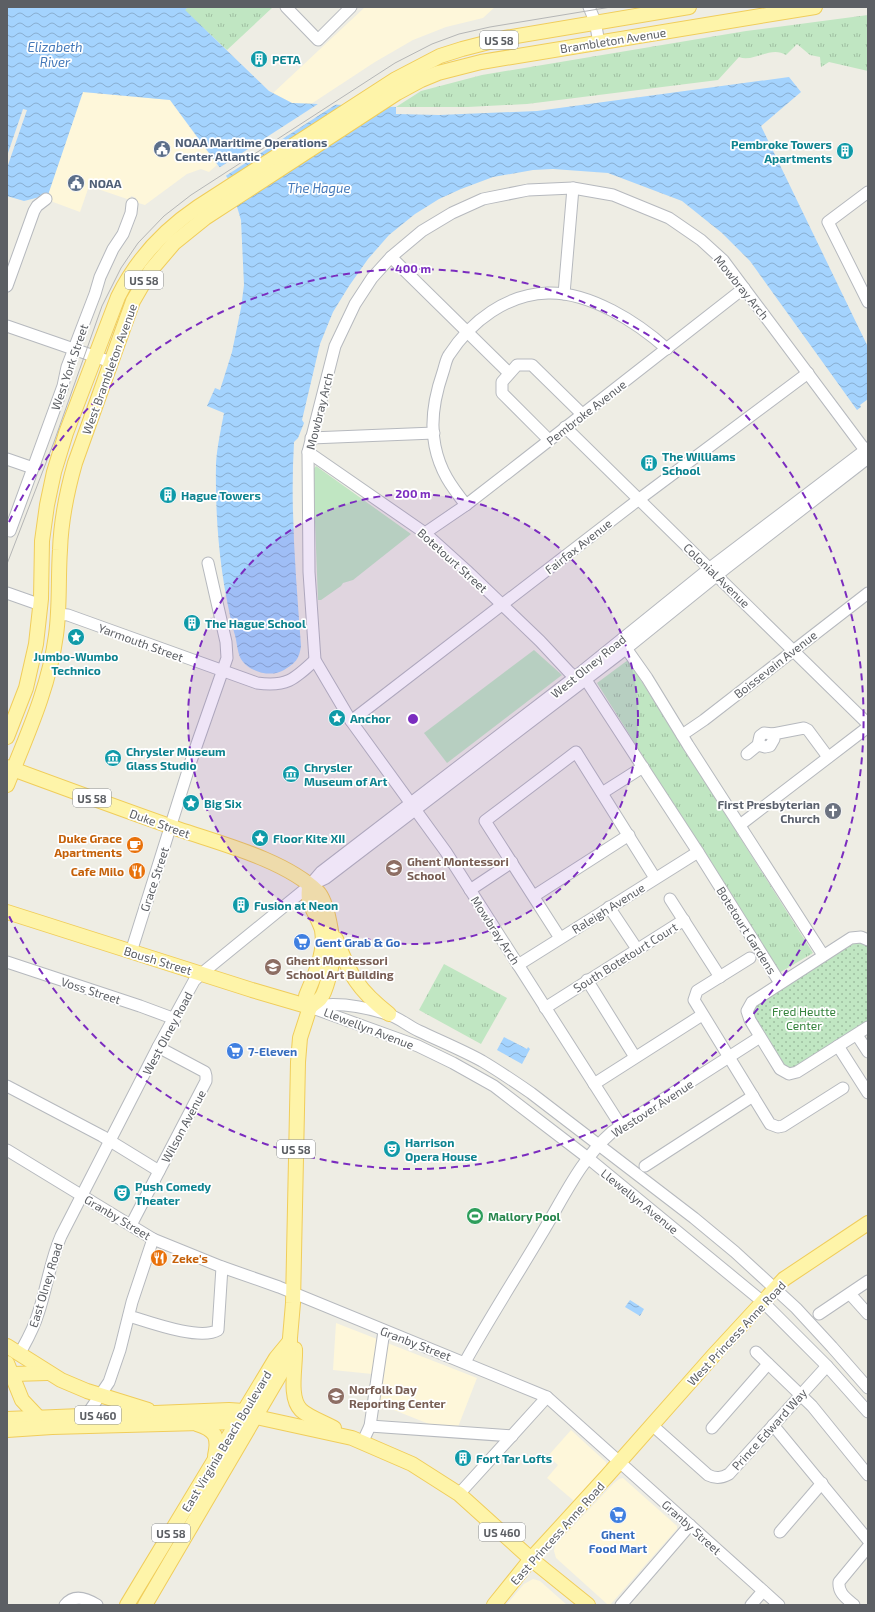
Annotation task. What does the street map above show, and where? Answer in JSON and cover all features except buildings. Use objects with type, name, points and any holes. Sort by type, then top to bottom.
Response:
[{"type":"main road","name":"Brambleton Avenue","points":[[410,79],[440,56],[477,45],[505,38],[689,7]]},
{"type":"main road","name":"Brambleton Avenue","points":[[410,79],[438,73],[468,64],[815,7]]},
{"type":"main road","name":"West Brambleton Avenue","points":[[7,738],[32,666],[41,605],[42,541],[49,494],[61,447],[96,357],[114,305],[130,274],[156,241],[181,219],[202,212],[410,79]]},
{"type":"main road","name":"West Brambleton Avenue","points":[[7,785],[10,768],[44,690],[54,647],[58,614],[60,538],[69,488],[78,454],[133,301],[146,278],[159,260],[202,212]]},
{"type":"main road","name":"Duke Street","points":[[10,768],[283,867],[298,876],[309,886]]},
{"type":"main road","name":"US 58","points":[[293,1293],[298,1062],[300,1038],[310,1007],[321,998],[330,974],[333,955],[331,928],[319,893],[309,886]]},
{"type":"main road","name":"US 58","points":[[309,886],[309,899],[322,931],[320,961],[306,996],[310,1007]]},
{"type":"main road","name":"Boush Street","points":[[7,912],[310,1007]]},
{"type":"main road","points":[[331,928],[354,979],[372,1001],[389,1014]]},
{"type":"main road","name":"West Princess Anne Road","points":[[620,1462],[784,1279],[868,1223]]},
{"type":"main road","name":"East Virginia Beach Boulevard","points":[[127,1605],[214,1460],[288,1361],[292,1327],[293,1293]]},
{"type":"main road","points":[[292,1327],[296,1357],[294,1393],[298,1406],[302,1411],[358,1440]]},
{"type":"main road","points":[[7,1346],[20,1353],[47,1373],[87,1392],[156,1412]]},
{"type":"main road","points":[[47,1373],[9,1371],[22,1400],[39,1418],[52,1427]]},
{"type":"main road","name":"US 460","points":[[7,1419],[156,1412],[246,1417],[358,1440],[412,1464],[459,1494],[531,1559],[588,1605]]},
{"type":"main road","name":"East Virginia Beach Boulevard","points":[[145,1605],[246,1417]]},
{"type":"main road","name":"US 460","points":[[7,1430],[52,1427],[193,1423],[246,1417]]},
{"type":"main road","points":[[193,1423],[211,1430],[216,1438],[217,1447],[214,1460]]},
{"type":"main road","name":"East Princess Anne Road","points":[[494,1605],[531,1559],[620,1462]]},
{"type":"street","points":[[286,7],[318,40],[351,7]]},
{"type":"street","points":[[589,7],[596,23],[599,43]]},
{"type":"street","points":[[564,294],[573,188]]},
{"type":"street","name":"Mowbray Arch","points":[[621,1126],[446,852],[351,721],[315,660],[309,572],[308,452],[335,346],[355,304],[372,278],[391,257],[422,231],[452,212],[483,199],[528,190],[573,188],[613,195],[669,218],[701,240],[723,260],[867,453]]},
{"type":"street","points":[[868,192],[828,222],[868,302]]},
{"type":"street","points":[[7,286],[34,211],[37,206],[46,199]]},
{"type":"street","name":"West York Street","points":[[10,531],[63,386],[67,367],[100,277],[113,249],[125,230],[131,213],[132,204]]},
{"type":"street","points":[[391,257],[509,373]]},
{"type":"street","name":"Pembroke Avenue","points":[[425,533],[466,505],[744,288]]},
{"type":"street","points":[[466,505],[445,477],[435,446],[433,422],[437,390],[448,356],[467,332],[494,309],[519,298],[548,293],[574,296],[598,304],[624,316],[647,332],[666,349]]},
{"type":"street","points":[[7,326],[111,362]]},
{"type":"street","points":[[550,440],[502,393],[502,382],[517,366],[532,365],[582,414]]},
{"type":"street","name":"Fairfax Avenue","points":[[351,721],[638,500],[808,373]]},
{"type":"street","name":"Colonial Avenue","points":[[565,427],[868,725]]},
{"type":"street","points":[[311,438],[434,432]]},
{"type":"street","name":"Botetourt Street","points":[[308,452],[425,533],[580,678]]},
{"type":"street","name":"West Olney Road","points":[[82,1196],[158,1047],[175,1019],[194,981],[201,974],[309,886],[326,878],[413,806],[623,645],[713,572],[867,453]]},
{"type":"street","points":[[7,459],[33,468]]},
{"type":"street","name":"Grace Street","points":[[131,952],[195,750],[227,658],[226,642],[208,563]]},
{"type":"street","points":[[7,593],[41,605]]},
{"type":"street","name":"Boissevain Avenue","points":[[682,735],[704,720],[868,593]]},
{"type":"street","name":"Yarmouth Street","points":[[58,614],[68,615],[257,683],[273,685],[289,681],[315,660]]},
{"type":"street","points":[[623,645],[647,678],[823,955]]},
{"type":"street","name":"Botetourt Gardens","points":[[580,678],[643,767],[780,983],[752,1002],[749,1006],[748,1016],[780,1069],[789,1074],[797,1072],[838,1046]]},
{"type":"street","points":[[740,826],[868,725]]},
{"type":"street","points":[[747,754],[758,745],[760,736],[764,732],[774,734],[804,728],[808,730],[828,757]]},
{"type":"street","points":[[560,938],[485,821],[576,752],[655,878]]},
{"type":"street","points":[[602,793],[643,767]]},
{"type":"street","points":[[534,896],[628,835]]},
{"type":"street","name":"Raleigh Avenue","points":[[518,965],[698,852]]},
{"type":"street","points":[[470,890],[512,862]]},
{"type":"street","name":"South Botetourt Court","points":[[545,1008],[684,920],[670,899]]},
{"type":"street","points":[[609,907],[637,949]]},
{"type":"street","points":[[684,920],[720,977]]},
{"type":"street","points":[[780,983],[851,938],[861,936],[868,940]]},
{"type":"street","points":[[750,958],[697,991],[694,996],[695,1005],[770,1124],[778,1127],[783,1126],[843,1088]]},
{"type":"street","name":"Voss Street","points":[[7,962],[175,1019]]},
{"type":"street","points":[[587,980],[635,1057]]},
{"type":"street","name":"Llewellyn Avenue","points":[[310,1007],[326,1004],[341,1005],[389,1014],[410,1027],[460,1050],[504,1074],[700,1223],[744,1260],[827,1342],[868,1388]]},
{"type":"street","name":"Llewellyn Avenue","points":[[310,1007],[418,1046],[453,1062],[494,1086],[588,1158],[763,1302],[827,1366],[868,1412]]},
{"type":"street","points":[[594,1084],[702,1015]]},
{"type":"street","points":[[868,1027],[838,1046],[868,1093]]},
{"type":"street","points":[[857,1034],[868,1052]]},
{"type":"street","name":"Westover Avenue","points":[[464,1362],[588,1158],[598,1145],[621,1126],[760,1037]]},
{"type":"street","name":"Wilson Avenue","points":[[130,1225],[204,1086],[206,1076],[201,1069],[158,1047]]},
{"type":"street","points":[[7,1086],[159,1170]]},
{"type":"street","points":[[645,1166],[753,1096]]},
{"type":"street","name":"Granby Street","points":[[7,1150],[153,1239],[222,1267],[293,1293],[547,1397],[779,1605]]},
{"type":"street","name":"East Olney Road","points":[[20,1353],[32,1330],[38,1313],[56,1247],[82,1196]]},
{"type":"street","points":[[86,1416],[109,1382],[153,1239]]},
{"type":"street","points":[[129,1316],[180,1331],[213,1333],[218,1330],[222,1267]]},
{"type":"street","points":[[819,1314],[868,1281]]},
{"type":"street","points":[[850,1294],[868,1314]]},
{"type":"street","points":[[358,1440],[370,1426],[384,1331]]},
{"type":"street","points":[[756,1352],[812,1406],[868,1474]]},
{"type":"street","points":[[712,1428],[768,1364]]},
{"type":"street","name":"Prince Edward Way","points":[[652,1425],[708,1475],[718,1478],[729,1474],[773,1425],[797,1392],[827,1366]]},
{"type":"street","points":[[459,1494],[547,1397]]},
{"type":"street","points":[[773,1425],[868,1540]]},
{"type":"street","points":[[370,1426],[512,1436]]},
{"type":"street","points":[[780,1532],[822,1483]]},
{"type":"street","points":[[620,1605],[690,1525]]},
{"type":"street","points":[[854,1605],[841,1593],[838,1587],[839,1582],[868,1547]]},
{"type":"street","points":[[751,1605],[763,1591]]},
{"type":"street","points":[[65,1605],[68,1601],[79,1598],[88,1599],[97,1605]]},
{"type":"shaded area","points":[[365,7],[495,7],[483,18],[446,27],[413,40],[375,62],[311,104],[292,103],[273,93]]},
{"type":"shaded area","points":[[83,92],[170,100],[217,165],[209,172],[201,169],[187,174],[145,205],[135,202],[136,198],[134,197],[131,196],[130,200],[89,186],[80,212],[53,202],[48,194]]},
{"type":"shaded area","points":[[336,1323],[477,1378],[458,1427],[429,1424],[379,1404],[382,1375],[333,1370]]},
{"type":"shaded area","points":[[571,1430],[606,1462],[606,1466],[574,1501],[547,1478],[558,1465],[548,1456]]},
{"type":"shaded area","points":[[623,1478],[677,1526],[677,1529],[610,1605],[607,1604],[556,1558],[554,1551],[555,1545],[614,1483]]},
{"type":"shaded area","points":[[533,1579],[540,1581],[567,1605],[506,1605],[524,1584]]},
{"type":"green space","points":[[188,7],[273,7],[227,50],[184,10]]},
{"type":"green space","points":[[868,15],[868,71],[829,62],[821,67],[820,57],[810,55],[797,44],[786,55],[780,52],[774,52],[750,58],[739,57],[718,80],[527,104],[468,107],[396,107],[421,91],[482,75],[746,31]]},
{"type":"green space","points":[[316,466],[411,534],[353,580],[343,583],[321,600],[318,600],[313,470]]},
{"type":"green space","points":[[534,650],[562,675],[447,763],[424,733]]},
{"type":"green space","points":[[628,660],[813,953],[779,973],[597,683]]},
{"type":"green space","name":"Fred Heutte Center","points":[[858,941],[868,945],[868,1023],[791,1070],[782,1066],[751,1018],[751,1008]]},
{"type":"green space","points":[[444,964],[507,998],[481,1044],[419,1010]]},
{"type":"water","name":"The Hague","points":[[7,7],[188,7],[185,10],[269,91],[292,103],[396,107],[396,114],[439,115],[537,111],[789,77],[801,92],[761,126],[868,347],[868,399],[860,405],[861,407],[857,410],[750,261],[722,233],[682,201],[608,173],[553,169],[533,170],[493,177],[461,189],[439,199],[415,214],[389,235],[368,259],[333,312],[320,344],[302,420],[304,423],[298,438],[294,442],[293,518],[301,646],[300,651],[298,658],[294,663],[284,670],[267,673],[255,670],[245,664],[239,653],[225,591],[219,549],[216,507],[216,464],[224,413],[207,406],[215,388],[220,390],[232,352],[244,285],[241,220],[229,180],[170,100],[83,92],[48,195],[24,201],[7,196]]},
{"type":"water","points":[[504,1037],[527,1049],[528,1047],[530,1049],[522,1064],[497,1050]]},
{"type":"water","points":[[630,1300],[644,1309],[640,1316],[625,1307]]},
{"type":"pier","points":[[321,102],[338,103],[224,177],[217,169]]},
{"type":"pier","points":[[23,109],[27,110],[7,168],[7,156]]},
{"type":"tram line","points":[[7,564],[54,442],[102,306],[121,268],[138,243],[164,216],[191,195],[395,63],[432,44],[459,34],[490,27],[611,7]]},
{"type":"place","name":"PETA","points":[[259,59]]},
{"type":"place","name":"NOAA Maritime Operations Center Atlantic","points":[[162,149]]},
{"type":"place","name":"Pembroke Towers Apartments","points":[[845,151]]},
{"type":"place","name":"NOAA","points":[[76,183]]},
{"type":"place","name":"The Williams School","points":[[649,463]]},
{"type":"place","name":"Hague Towers","points":[[168,495]]},
{"type":"place","name":"The Hague School","points":[[192,623]]},
{"type":"place","name":"Jumbo-Wumbo Technico","points":[[76,637]]},
{"type":"place","name":"Anchor","points":[[337,718]]},
{"type":"place","name":"Chrysler Museum Glass Studio","points":[[113,758]]},
{"type":"place","name":"Chrysler Museum of Art","points":[[291,774]]},
{"type":"place","name":"Big Six","points":[[191,803]]},
{"type":"place","name":"First Presbyterian Church","points":[[833,811]]},
{"type":"place","name":"Floor Kite XII","points":[[260,838]]},
{"type":"place","name":"Duke Grace Apartments","points":[[135,845]]},
{"type":"place","name":"Ghent Montessori School","points":[[394,868]]},
{"type":"place","name":"Cafe Milo","points":[[137,871]]},
{"type":"place","name":"Fusion at Neon","points":[[241,905]]},
{"type":"place","name":"Gent Grab & Go","points":[[302,942]]},
{"type":"place","name":"Ghent Montessori School Art Building","points":[[273,967]]},
{"type":"place","name":"7-Eleven","points":[[235,1051]]},
{"type":"place","name":"Harrison Opera House","points":[[392,1149]]},
{"type":"place","name":"Push Comedy Theater","points":[[122,1193]]},
{"type":"place","name":"Mallory Pool","points":[[475,1216]]},
{"type":"place","name":"Zeke's","points":[[159,1258]]},
{"type":"place","name":"Norfolk Day Reporting Center","points":[[336,1396]]},
{"type":"place","name":"Fort Tar Lofts","points":[[463,1458]]},
{"type":"place","name":"Ghent Food Mart","points":[[618,1515]]},
{"type":"water label","name":"Elizabeth River","points":[[55,54]]}]
